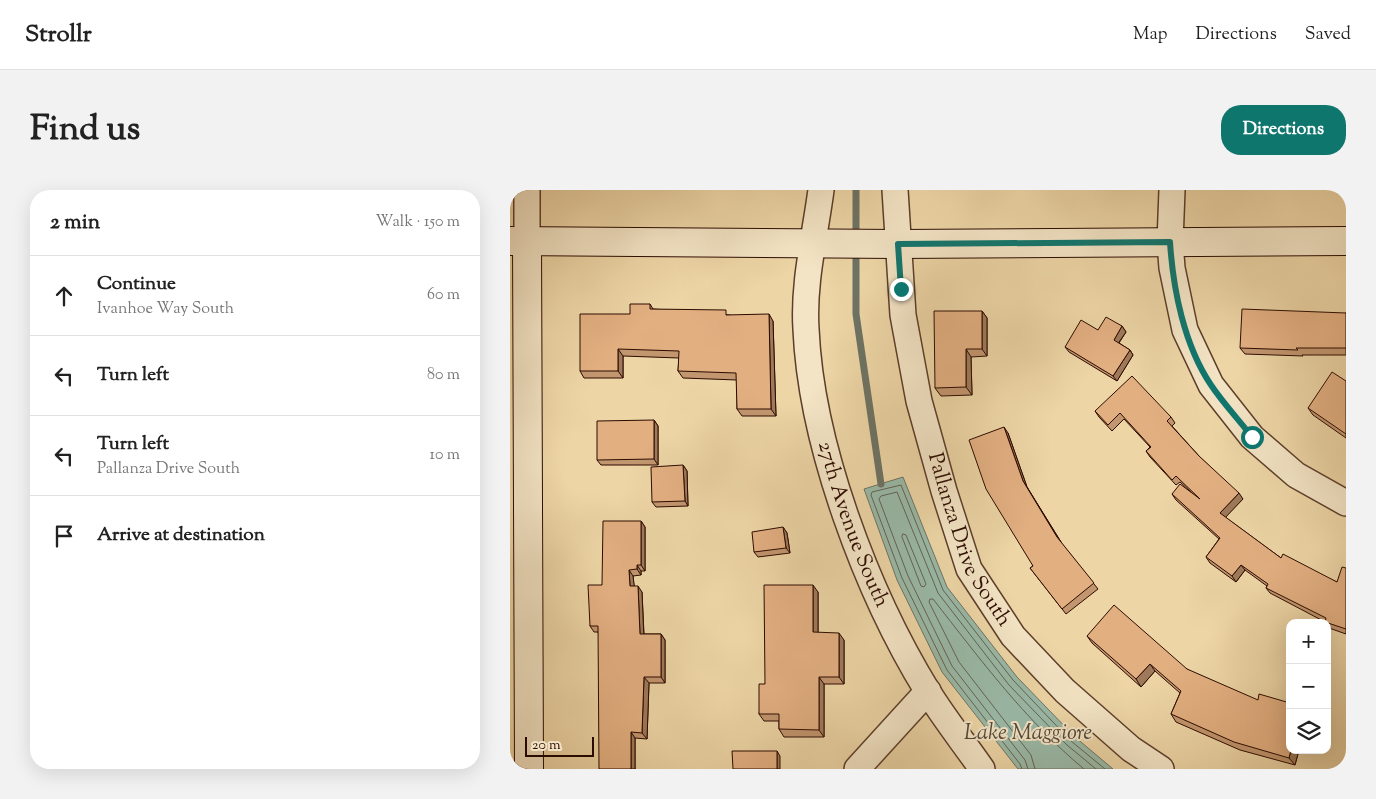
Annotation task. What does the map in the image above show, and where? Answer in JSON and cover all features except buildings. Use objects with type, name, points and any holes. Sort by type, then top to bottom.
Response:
[{"type":"main road","points":[[529,769],[519,536],[518,241],[898,244],[1346,241]]},
{"type":"street","points":[[518,241],[527,190]]},
{"type":"street","name":"27th Avenue South","points":[[821,190],[825,243],[806,290],[806,329],[815,404],[831,471],[859,549],[887,615],[928,691],[982,769]]},
{"type":"street","name":"Pallanza Drive South","points":[[895,190],[903,314],[919,401],[944,492],[969,569],[1013,636],[1065,691],[1132,749],[1161,769]]},
{"type":"street","points":[[1172,190],[1170,242],[1172,268],[1185,330],[1211,385],[1252,437],[1296,475],[1346,503]]},
{"type":"street","points":[[856,769],[928,691]]},
{"type":"water","name":"Lake Maggiore","points":[[903,477],[947,587],[1017,677],[1075,737],[1113,769],[1018,769],[942,672],[897,580],[864,489]]},
{"type":"waterway","points":[[856,190],[856,238]]},
{"type":"waterway","points":[[856,248],[856,314],[881,484]]},
{"type":"route","points":[[901,289],[898,244],[1170,242],[1172,268],[1185,330],[1211,385],[1252,437]]}]
